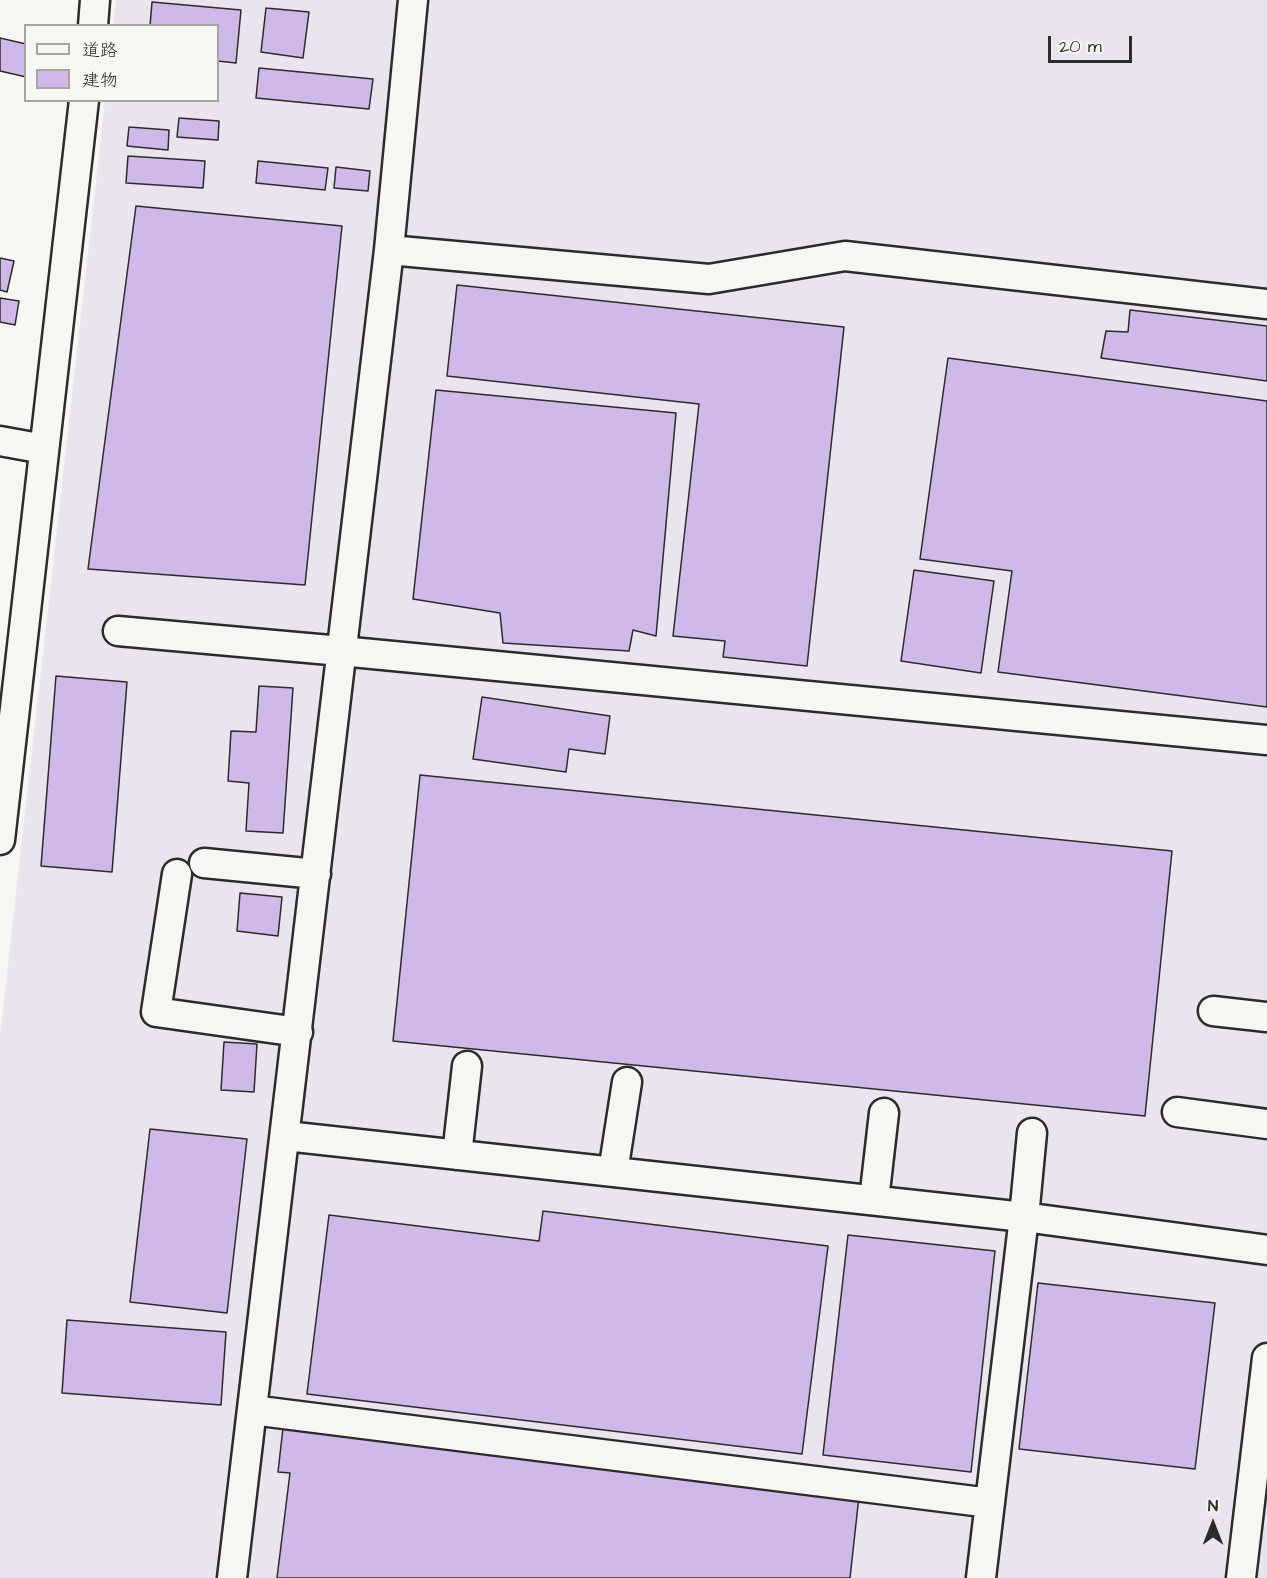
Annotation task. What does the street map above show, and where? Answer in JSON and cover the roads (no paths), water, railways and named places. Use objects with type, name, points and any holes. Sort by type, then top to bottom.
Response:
[{"type":"street","points":[[93,24],[96,0]]},
{"type":"street","points":[[232,1578],[389,250],[413,0]]},
{"type":"street","points":[[0,840],[84,102]]},
{"type":"street","points":[[389,250],[709,279],[845,256],[1267,304]]},
{"type":"street","points":[[0,441],[44,449]]},
{"type":"street","points":[[118,631],[1267,740]]},
{"type":"street","points":[[204,863],[316,874]]},
{"type":"street","points":[[177,874],[156,1012],[298,1032]]},
{"type":"street","points":[[1213,1011],[1267,1017]]},
{"type":"street","points":[[457,1155],[467,1066]]},
{"type":"street","points":[[613,1172],[627,1082]]},
{"type":"street","points":[[874,1200],[884,1113]]},
{"type":"street","points":[[1177,1113],[1267,1124]]},
{"type":"street","points":[[981,1578],[1032,1133]]},
{"type":"street","points":[[286,1136],[1024,1217],[1267,1250]]},
{"type":"street","points":[[1241,1578],[1267,1358]]},
{"type":"street","points":[[252,1410],[990,1503]]}]
